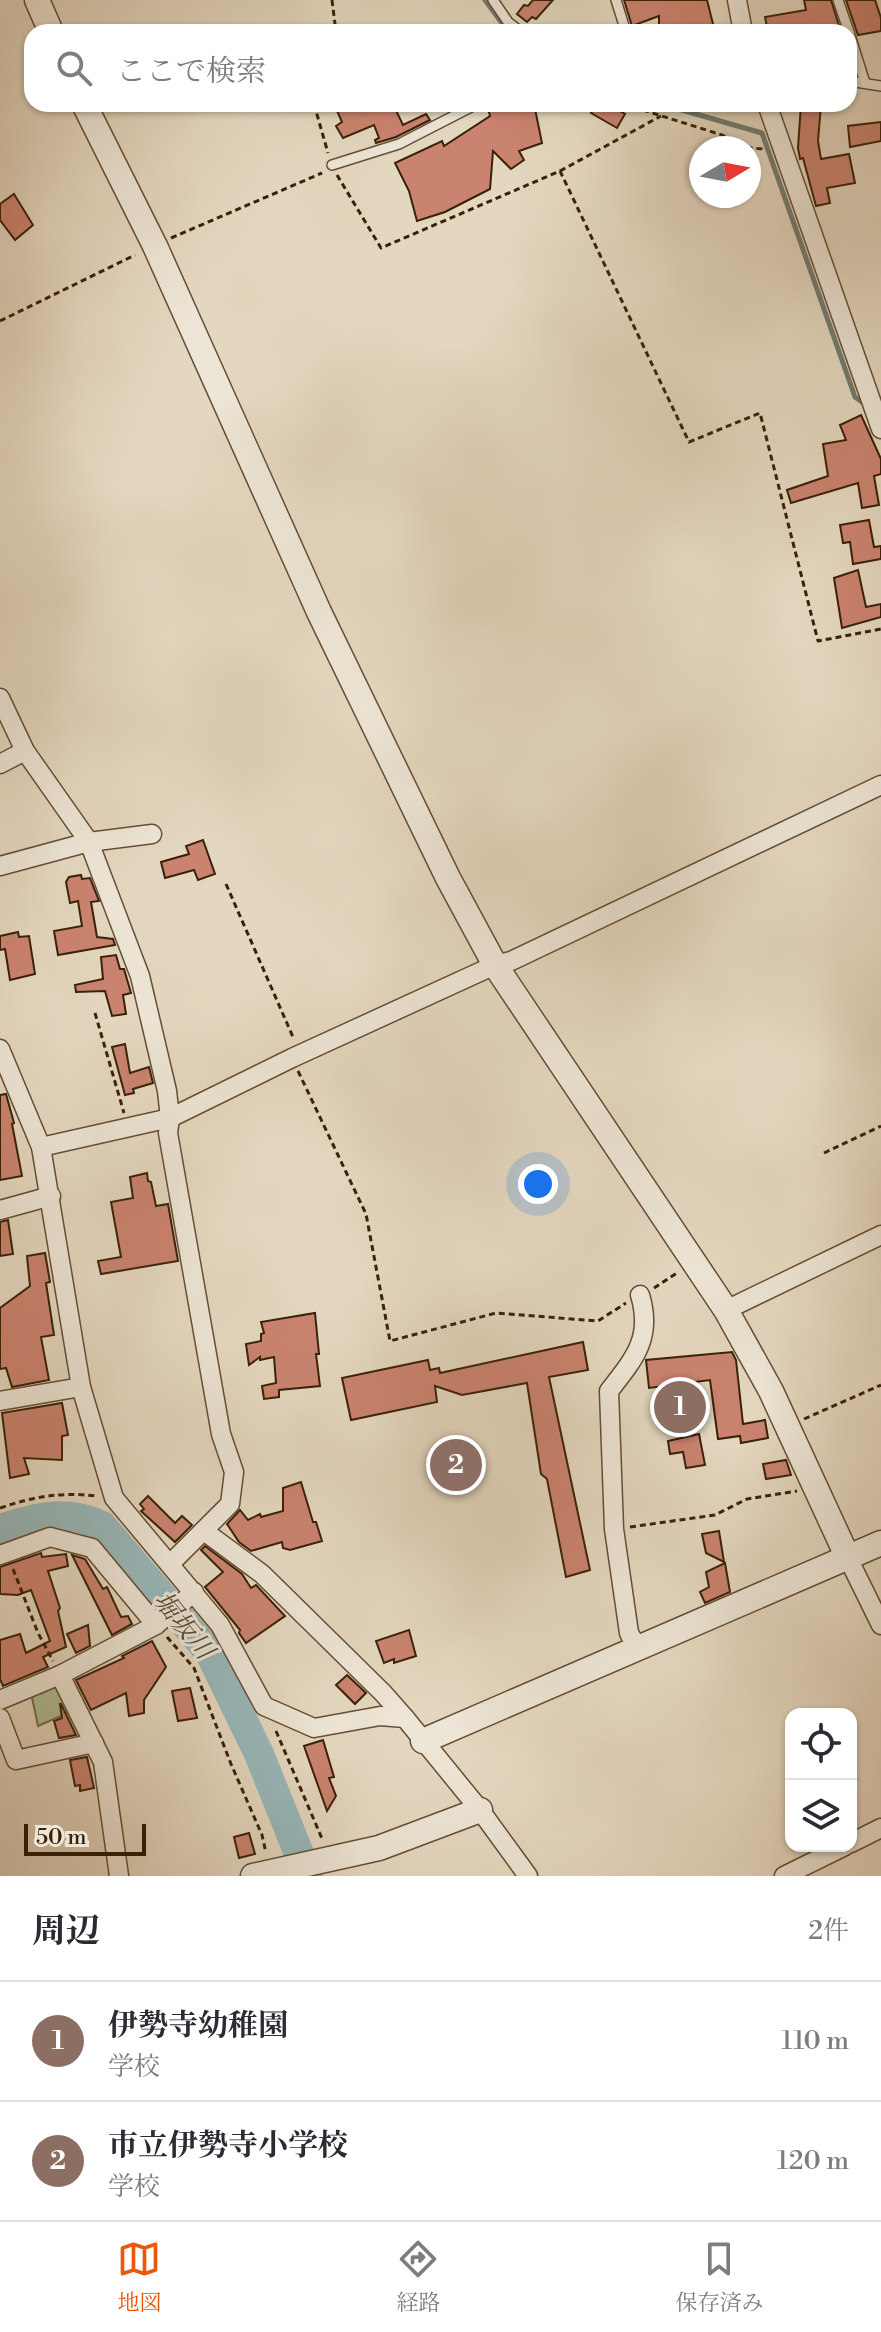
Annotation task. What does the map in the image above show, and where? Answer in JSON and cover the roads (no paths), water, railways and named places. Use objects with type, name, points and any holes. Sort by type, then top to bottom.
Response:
[{"type":"street","points":[[37,0],[48,24]]},
{"type":"street","points":[[737,0],[742,24]]},
{"type":"street","points":[[88,112],[155,246],[319,612],[448,878],[495,965],[726,1310],[771,1391],[881,1625]]},
{"type":"street","points":[[770,112],[877,410]]},
{"type":"street","points":[[0,698],[25,751],[89,842],[140,976],[167,1091],[168,1133],[221,1434],[234,1472],[230,1504],[170,1564]]},
{"type":"street","points":[[0,764],[25,751]]},
{"type":"street","points":[[41,1147],[170,1118],[292,1058],[495,965],[511,961],[881,785]]},
{"type":"street","points":[[0,866],[89,842],[152,834]]},
{"type":"street","points":[[0,1050],[41,1147],[81,1387],[114,1498],[170,1564],[190,1595],[220,1625],[264,1706],[314,1728],[380,1716],[405,1718]]},
{"type":"street","points":[[0,1210],[51,1196]]},
{"type":"street","points":[[726,1310],[881,1235]]},
{"type":"street","points":[[638,1649],[629,1633],[614,1529],[609,1391],[638,1354],[646,1313],[640,1295]]},
{"type":"street","points":[[0,1401],[81,1387]]},
{"type":"street","points":[[204,1531],[262,1574],[383,1693],[480,1810],[528,1876]]},
{"type":"street","points":[[5,1559],[50,1537],[92,1548],[159,1623]]},
{"type":"street","points":[[423,1741],[881,1543]]},
{"type":"street","points":[[0,1700],[60,1675],[159,1623],[190,1595]]},
{"type":"street","points":[[60,1675],[103,1762],[119,1876]]},
{"type":"street","points":[[0,1718],[16,1760],[94,1743]]},
{"type":"street","points":[[267,1873],[379,1848],[480,1810]]},
{"type":"street","points":[[857,1840],[881,1828]]},
{"type":"street","points":[[784,1876],[833,1852]]},
{"type":"lane","points":[[493,0],[511,24]]},
{"type":"lane","points":[[616,0],[624,24]]},
{"type":"lane","points":[[838,0],[846,24]]},
{"type":"lane","points":[[857,58],[865,83]]},
{"type":"lane","points":[[857,82],[881,86]]},
{"type":"lane","points":[[332,165],[399,144],[461,112]]},
{"type":"waterway","points":[[485,0],[503,24]]},
{"type":"waterway","points":[[689,112],[762,133],[855,397],[866,405]]},
{"type":"waterway","name":"堀坂川","points":[[0,1529],[26,1521],[64,1516],[102,1526],[210,1653],[259,1754],[308,1876]]},
{"type":"place","name":"伊勢寺幼稚園","points":[[680,1407]]},
{"type":"place","name":"市立伊勢寺小学校","points":[[456,1465]]}]
